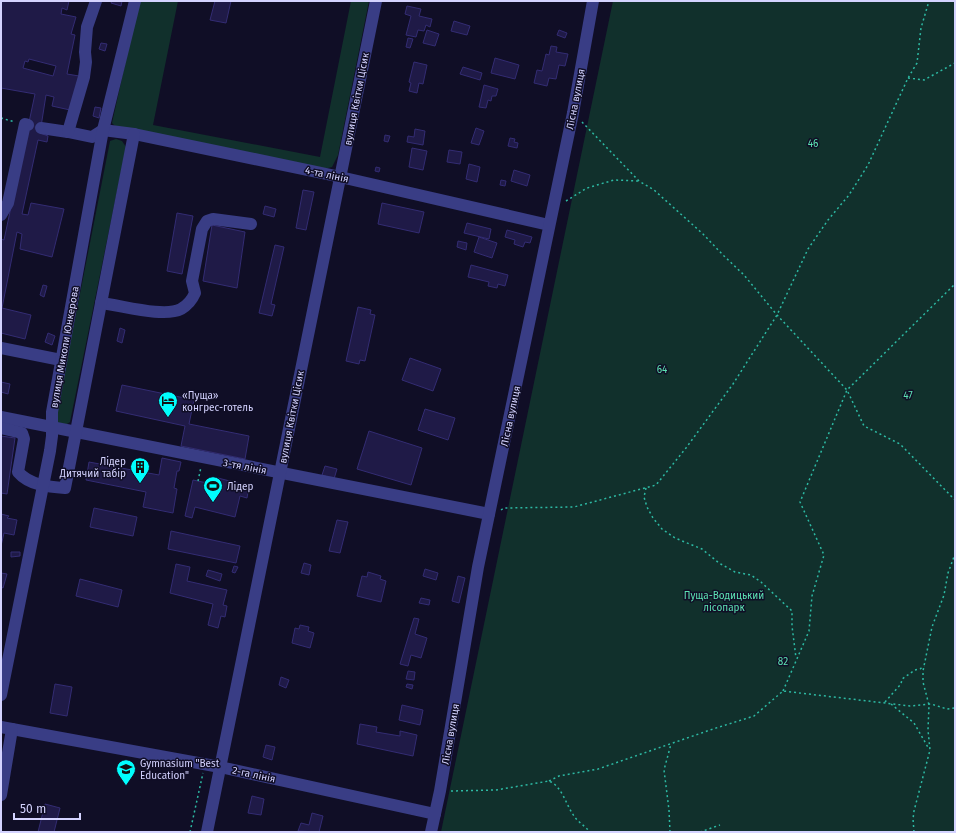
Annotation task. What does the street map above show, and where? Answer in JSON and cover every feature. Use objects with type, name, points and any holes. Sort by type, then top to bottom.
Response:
[{"type":"street","points":[[68,132],[84,76],[87,27],[96,1]]},
{"type":"street","name":"вулиця Миколи Юнкерова","points":[[1,695],[43,486],[52,436],[52,412],[103,130],[135,1]]},
{"type":"street","name":"вулиця Квітки Цісик","points":[[207,832],[376,1]]},
{"type":"street","name":"Лісна вулиця","points":[[431,832],[440,791],[477,575],[573,113],[593,1]]},
{"type":"street","points":[[1,215],[8,203],[26,125]]},
{"type":"street","points":[[40,128],[92,137],[103,130]]},
{"type":"street","name":"4-та лінія","points":[[103,130],[134,134],[340,177],[550,225]]},
{"type":"street","points":[[1,428],[22,433],[24,439],[18,472],[23,477],[43,486],[65,488],[134,134]]},
{"type":"street","points":[[102,303],[166,312],[180,310],[191,301],[195,293],[192,281],[202,229],[207,221],[213,219],[251,224]]},
{"type":"street","points":[[1,348],[61,360]]},
{"type":"street","name":"3-тя лінія","points":[[1,417],[490,514]]},
{"type":"street","points":[[1,795],[7,728]]},
{"type":"street","name":"2-га лінія","points":[[7,728],[220,767],[435,814]]},
{"type":"path","points":[[490,514],[504,508],[574,507],[656,485],[686,448],[733,384],[777,314],[808,248],[828,220],[849,195],[868,165],[908,78],[917,63],[921,28],[929,1]]},
{"type":"path","points":[[908,78],[924,80],[955,63]]},
{"type":"path","points":[[1,118],[26,125]]},
{"type":"path","points":[[587,127],[639,181],[654,190],[703,234],[744,275],[777,314],[847,390],[864,426],[900,444],[955,500]]},
{"type":"path","points":[[553,208],[587,188],[614,180],[639,181]]},
{"type":"path","points":[[440,791],[496,790],[549,781],[559,776],[598,769],[754,716],[783,691],[809,631],[812,596],[824,555],[800,502],[847,390],[955,284]]},
{"type":"path","points":[[198,481],[203,457]]},
{"type":"path","points":[[646,487],[644,497],[647,507],[653,518],[662,529],[675,538],[702,549],[719,563],[735,572],[751,575],[761,582],[792,611],[792,626],[796,660]]},
{"type":"path","points":[[914,832],[914,811],[930,750],[928,730],[929,705],[923,682],[923,671],[932,627],[944,595],[948,572],[955,554]]},
{"type":"path","points":[[884,702],[898,688],[902,679],[924,666]]},
{"type":"path","points":[[783,691],[910,706],[937,705],[947,708],[955,708]]},
{"type":"path","points":[[889,703],[914,723],[930,750]]},
{"type":"path","points":[[670,832],[664,770],[671,744]]},
{"type":"path","points":[[190,832],[205,764]]},
{"type":"path","points":[[549,781],[553,782],[559,788],[575,817],[590,832]]},
{"type":"path","points":[[700,832],[720,825]]},
{"type":"green space","points":[[139,1],[178,1],[153,125],[320,157],[351,1],[369,1],[338,155],[332,167],[324,169],[117,128],[112,123]]},
{"type":"green space","name":"Пуща-Водицький лісопарк","points":[[613,1],[955,1],[955,832],[441,832]]},
{"type":"green space","points":[[116,139],[122,141],[126,147],[70,422],[64,426],[55,421],[110,141]]},
{"type":"building","points":[[1,1],[69,1],[67,10],[62,8],[61,14],[76,17],[71,34],[75,35],[67,74],[79,76],[70,110],[52,106],[54,97],[46,95],[40,133],[48,136],[47,142],[38,140],[22,214],[28,215],[31,203],[64,209],[52,257],[20,249],[22,234],[17,232],[2,308],[31,315],[25,339],[1,333],[1,239],[4,240],[35,94],[1,88]],"holes":[[[29,59],[56,66],[53,76],[23,68],[25,61],[28,62]]]},
{"type":"building","points":[[112,1],[122,1],[121,6],[111,3]]},
{"type":"building","points":[[215,1],[231,1],[226,23],[210,20]]},
{"type":"building","points":[[407,6],[421,9],[419,16],[432,19],[430,27],[426,25],[424,31],[418,30],[416,37],[406,35],[411,16],[405,14]]},
{"type":"building","points":[[454,21],[470,26],[467,35],[451,31]]},
{"type":"building","points":[[427,30],[439,34],[435,46],[423,43]]},
{"type":"building","points":[[559,30],[567,33],[565,38],[557,35]]},
{"type":"building","points":[[408,38],[413,39],[410,48],[406,47]]},
{"type":"building","points":[[101,43],[107,44],[105,51],[99,49]]},
{"type":"building","points":[[551,46],[557,47],[556,52],[568,54],[565,66],[559,65],[556,79],[549,78],[547,86],[534,83],[537,70],[542,71],[546,54],[549,55]]},
{"type":"building","points":[[495,58],[519,65],[515,79],[491,73]]},
{"type":"building","points":[[414,62],[427,65],[423,84],[419,83],[417,93],[409,91],[411,83],[409,82]]},
{"type":"building","points":[[463,67],[482,73],[480,80],[460,74]]},
{"type":"building","points":[[484,85],[498,89],[496,96],[492,96],[491,101],[488,100],[486,108],[479,107]]},
{"type":"building","points":[[95,107],[101,108],[99,118],[93,116]]},
{"type":"building","points":[[476,128],[484,131],[479,145],[471,143]]},
{"type":"building","points":[[415,129],[425,131],[423,145],[407,142],[408,136],[414,137]]},
{"type":"building","points":[[385,135],[390,136],[388,142],[384,141]]},
{"type":"building","points":[[510,138],[515,139],[514,142],[518,143],[517,148],[508,146]]},
{"type":"building","points":[[412,148],[427,151],[423,170],[409,167]]},
{"type":"building","points":[[449,150],[462,152],[460,164],[447,162]]},
{"type":"building","points":[[469,164],[480,167],[477,182],[466,179]]},
{"type":"building","points":[[376,167],[380,168],[379,172],[375,171]]},
{"type":"building","points":[[514,170],[530,175],[527,186],[511,181]]},
{"type":"building","points":[[501,180],[506,181],[505,186],[500,185]]},
{"type":"building","points":[[303,190],[314,192],[306,230],[296,228]]},
{"type":"building","points":[[382,203],[424,212],[419,233],[378,224]]},
{"type":"building","points":[[265,206],[276,209],[274,217],[263,214]]},
{"type":"building","points":[[177,213],[193,216],[182,274],[167,271]]},
{"type":"building","points":[[467,223],[491,229],[489,239],[464,233]]},
{"type":"building","points":[[212,225],[245,232],[237,288],[203,281]]},
{"type":"building","points":[[507,230],[532,237],[530,243],[525,242],[523,247],[514,244],[515,240],[505,237]]},
{"type":"building","points":[[479,237],[497,243],[492,258],[474,252]]},
{"type":"building","points":[[458,241],[467,243],[466,250],[457,247]]},
{"type":"building","points":[[275,245],[284,247],[271,304],[275,305],[272,316],[259,313]]},
{"type":"building","points":[[471,265],[508,275],[505,286],[498,284],[497,288],[488,286],[489,282],[468,277]]},
{"type":"building","points":[[43,285],[47,286],[44,297],[40,295]]},
{"type":"building","points":[[358,307],[371,310],[370,314],[375,315],[365,361],[360,360],[359,364],[346,361]]},
{"type":"building","points":[[120,328],[125,330],[122,343],[117,341]]},
{"type":"building","points":[[48,333],[55,336],[52,345],[45,342]]},
{"type":"building","points":[[410,358],[441,369],[433,391],[402,380]]},
{"type":"building","points":[[1,382],[10,384],[8,394],[1,392]]},
{"type":"building","name":"«Пуща» конгрес-готель","points":[[122,385],[194,400],[189,424],[249,436],[245,459],[181,446],[185,426],[116,411]]},
{"type":"building","points":[[425,409],[455,418],[448,440],[418,430]]},
{"type":"building","points":[[369,431],[422,448],[411,485],[357,469]]},
{"type":"building","points":[[1,436],[15,438],[7,494],[1,493]]},
{"type":"building","name":"Лідер Дитячий табір","points":[[162,458],[181,462],[179,471],[177,471],[174,488],[177,489],[173,513],[143,507],[146,492],[86,480],[89,462],[159,475]]},
{"type":"building","points":[[325,466],[337,469],[334,479],[322,475]]},
{"type":"building","name":"Лідер","points":[[218,478],[249,486],[247,498],[240,496],[235,517],[195,507],[192,518],[185,516],[193,480],[216,485]]},
{"type":"building","points":[[94,508],[137,517],[133,536],[90,527]]},
{"type":"building","points":[[1,514],[9,516],[7,518],[17,520],[14,535],[4,533],[1,546]]},
{"type":"building","points":[[337,520],[348,522],[340,553],[329,551]]},
{"type":"building","points":[[171,531],[240,546],[236,563],[168,549]]},
{"type":"building","points":[[11,552],[20,552],[20,556],[11,557]]},
{"type":"building","points":[[304,563],[311,565],[309,575],[301,573]]},
{"type":"building","points":[[176,564],[190,567],[187,581],[227,590],[223,605],[227,606],[225,617],[221,616],[218,628],[208,625],[213,604],[170,593]]},
{"type":"building","points":[[234,566],[238,567],[235,573],[232,572]]},
{"type":"building","points":[[425,569],[438,573],[436,580],[423,576]]},
{"type":"building","points":[[208,570],[222,574],[220,581],[206,576]]},
{"type":"building","points":[[368,572],[381,576],[380,579],[386,581],[381,602],[357,596],[362,576],[367,577]]},
{"type":"building","points":[[1,573],[7,574],[3,588],[1,587]]},
{"type":"building","points":[[458,576],[465,578],[459,603],[452,601]]},
{"type":"building","points":[[80,579],[122,590],[118,607],[76,596]]},
{"type":"building","points":[[421,598],[430,600],[429,605],[419,603]]},
{"type":"building","points":[[414,618],[419,619],[415,634],[427,638],[421,658],[411,655],[408,666],[400,664]]},
{"type":"building","points":[[300,625],[309,627],[308,631],[314,633],[310,648],[292,643],[295,628],[299,629]]},
{"type":"building","points":[[408,671],[415,672],[414,680],[406,679]]},
{"type":"building","points":[[281,677],[289,680],[286,688],[279,685]]},
{"type":"building","points":[[55,684],[72,687],[67,716],[50,713]]},
{"type":"building","points":[[407,684],[413,685],[412,689],[406,687]]},
{"type":"building","points":[[402,705],[423,710],[420,725],[399,720]]},
{"type":"building","points":[[360,724],[377,727],[376,732],[400,736],[400,731],[417,735],[413,756],[357,744]]},
{"type":"building","points":[[266,745],[275,747],[272,760],[263,757]]},
{"type":"building","points":[[252,796],[264,799],[261,815],[248,813]]},
{"type":"building","points":[[45,804],[60,808],[54,832],[38,832]]},
{"type":"building","points":[[312,813],[323,816],[319,832],[298,831],[301,823],[309,825]]},
{"type":"place","name":"«Пуща» конгрес-готель","points":[[168,418]]},
{"type":"place","name":"Лідер Дитячий табір","points":[[140,484]]},
{"type":"place","name":"Лідер","points":[[213,503]]},
{"type":"place","name":"Gymnasium \"Best Education\"","points":[[126,786]]},
{"type":"park label","name":"46","points":[[813,143]]},
{"type":"park label","name":"64","points":[[662,369]]},
{"type":"park label","name":"47","points":[[908,395]]},
{"type":"park label","name":"82","points":[[783,661]]}]
